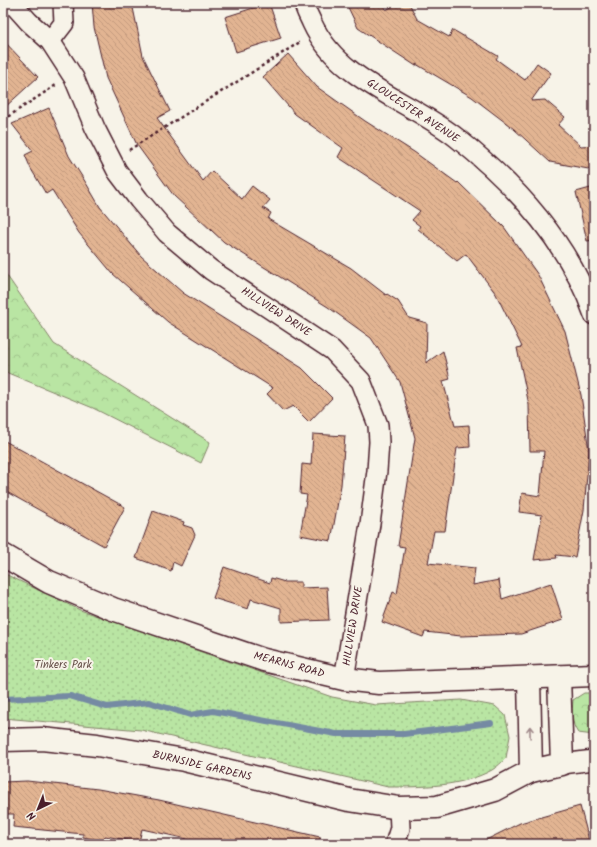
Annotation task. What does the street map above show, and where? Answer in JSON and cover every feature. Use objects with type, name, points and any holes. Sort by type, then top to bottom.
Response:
[{"type":"street","name":"HILLVIEW DRIVE","points":[[12,3],[50,42],[74,78],[95,128],[117,171],[167,233],[211,270],[332,350],[360,381],[364,388],[378,425],[378,471],[344,679]]},
{"type":"street","points":[[50,42],[64,23],[64,3]]},
{"type":"street","name":"GLOUCESTER AVENUE","points":[[304,3],[316,32],[324,44],[346,68],[456,137],[500,175],[529,205],[559,244],[572,266],[594,315]]},
{"type":"street","name":"MEARNS ROAD","points":[[3,555],[49,582],[113,609],[264,660],[344,679],[379,683],[594,675]]},
{"type":"street","points":[[559,677],[562,764],[594,760]]},
{"type":"street","points":[[529,678],[531,770]]},
{"type":"street","name":"BURNSIDE GARDENS","points":[[3,740],[42,739],[184,760],[349,800],[399,808],[437,807],[494,790],[531,770],[562,764]]},
{"type":"street","points":[[395,844],[400,828],[399,808]]},
{"type":"path","points":[[112,160],[316,32]]},
{"type":"path","points":[[3,120],[52,87],[74,78]]},
{"type":"green space","points":[[3,270],[54,344],[210,442],[201,463],[93,408],[3,371]]},
{"type":"green space","name":"Tinkers Park","points":[[3,573],[80,610],[332,697],[376,705],[461,700],[495,706],[505,715],[510,736],[506,758],[492,770],[467,780],[441,785],[388,787],[141,730],[3,718]]},
{"type":"green space","points":[[584,693],[594,693],[594,735],[578,733],[573,722],[573,700]]},
{"type":"building","points":[[92,3],[132,3],[143,56],[170,111],[157,118],[203,181],[212,171],[242,199],[252,186],[270,200],[263,208],[271,213],[268,219],[351,268],[386,295],[387,294],[398,301],[409,318],[427,323],[426,363],[443,351],[450,379],[443,381],[455,426],[469,425],[470,447],[457,448],[445,531],[434,531],[428,563],[475,568],[473,585],[499,580],[502,599],[551,583],[563,620],[521,634],[461,636],[425,632],[423,637],[382,622],[393,592],[397,594],[405,547],[398,546],[415,438],[400,382],[371,338],[328,307],[224,242],[174,196],[137,145],[106,78],[94,27]]},
{"type":"building","points":[[269,3],[281,38],[236,52],[225,17]]},
{"type":"building","points":[[346,3],[383,3],[386,10],[399,3],[409,3],[417,19],[449,37],[453,30],[498,56],[496,59],[525,80],[537,63],[551,73],[531,101],[545,100],[565,117],[558,125],[581,146],[594,145],[594,170],[550,162],[514,129],[472,97],[416,64],[416,66],[358,28]]},
{"type":"building","points":[[3,40],[38,77],[3,109]]},
{"type":"building","points":[[288,54],[317,87],[365,121],[414,152],[457,183],[458,182],[504,227],[538,275],[565,331],[581,395],[589,451],[584,510],[575,557],[556,555],[557,558],[534,560],[542,515],[519,512],[522,493],[540,496],[544,451],[530,451],[529,405],[517,348],[522,347],[496,294],[466,254],[457,261],[418,229],[420,226],[412,220],[420,211],[338,157],[343,148],[295,114],[263,77]]},
{"type":"building","points":[[49,108],[69,156],[100,207],[141,256],[183,293],[302,368],[332,398],[309,422],[293,406],[283,411],[267,394],[273,388],[168,322],[113,274],[79,233],[52,190],[46,194],[31,169],[25,155],[33,151],[12,124]]},
{"type":"building","points":[[594,187],[594,240],[587,241],[576,192]]},
{"type":"building","points":[[313,434],[345,436],[341,485],[331,541],[300,535],[307,495],[300,494],[302,464],[311,465]]},
{"type":"building","points":[[3,440],[125,507],[104,546],[3,490]]},
{"type":"building","points":[[153,511],[184,522],[183,525],[192,528],[195,535],[181,566],[173,562],[171,571],[136,558]]},
{"type":"building","points":[[224,567],[270,583],[271,578],[285,582],[301,582],[301,588],[327,587],[329,620],[281,622],[281,608],[251,599],[248,609],[213,598]]},
{"type":"building","points":[[27,781],[98,789],[159,800],[320,837],[320,844],[186,844],[187,839],[142,829],[139,842],[105,836],[104,841],[83,837],[83,834],[13,827],[14,814],[3,814],[3,782]]},
{"type":"building","points":[[580,806],[590,844],[478,844],[520,823]]},
{"type":"waterway","points":[[3,699],[70,696],[107,707],[149,702],[190,715],[213,711],[336,734],[404,734],[491,723]]}]
